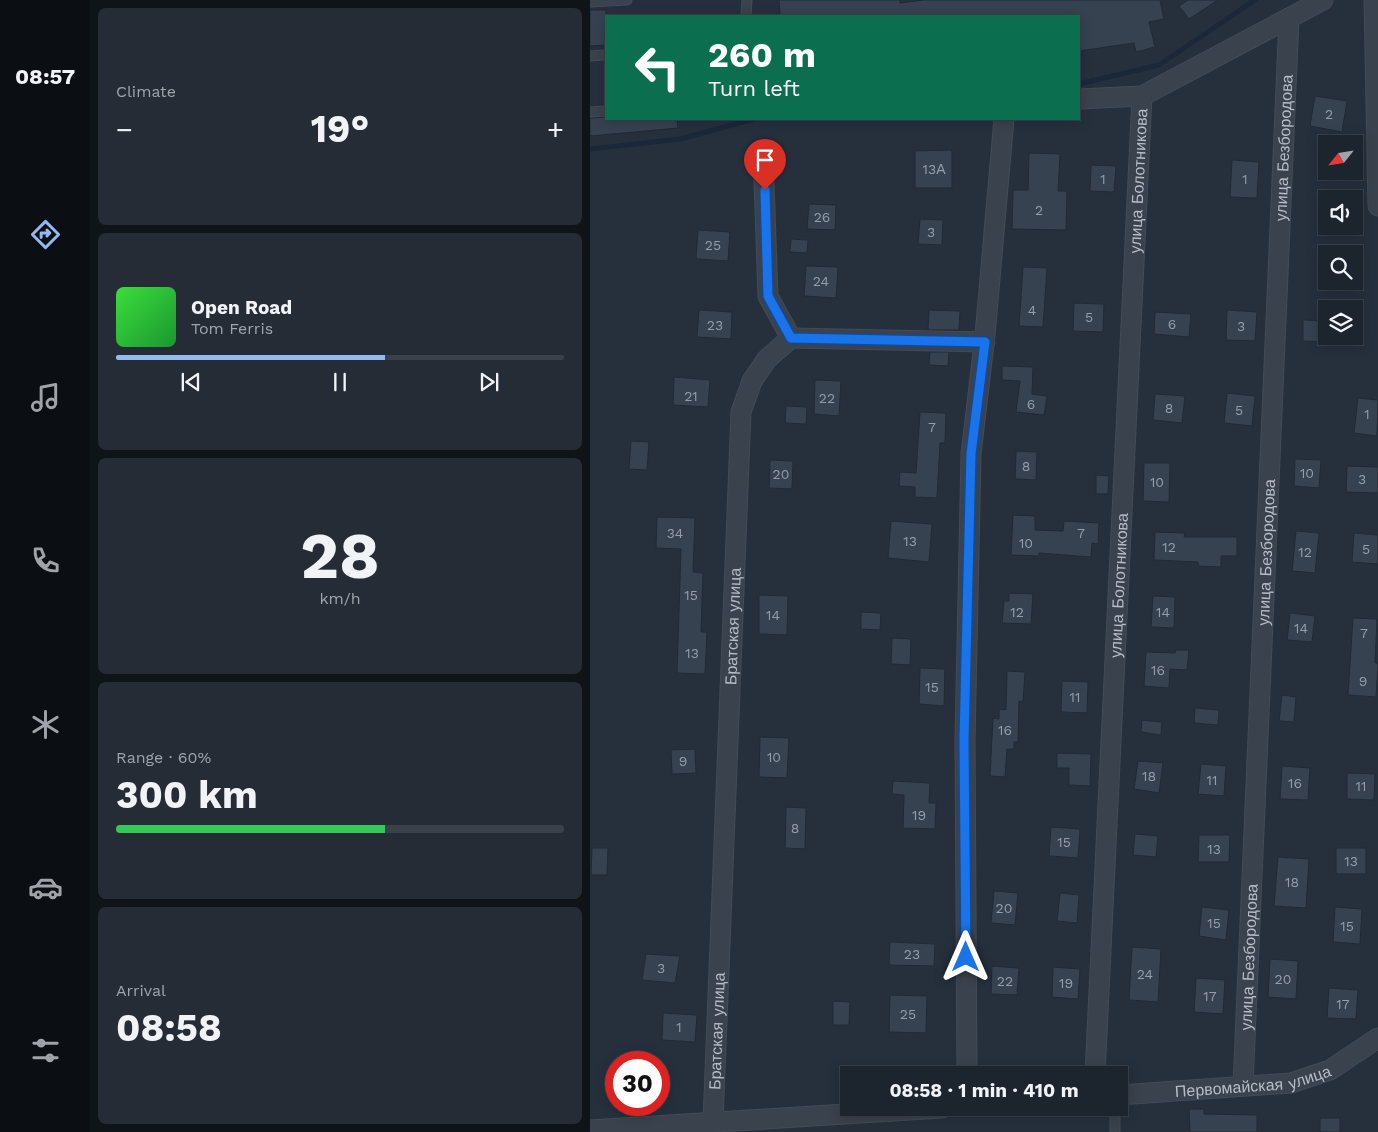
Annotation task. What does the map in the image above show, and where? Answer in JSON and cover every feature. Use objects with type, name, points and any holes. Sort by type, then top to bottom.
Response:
[{"type":"street","points":[[1080,99],[1142,96],[1324,0]]},
{"type":"street","points":[[1374,0],[1378,206]]},
{"type":"street","name":"улица Безбородова","points":[[1243,1086],[1289,18]]},
{"type":"street","name":"улица Болотникова","points":[[1095,1066],[1142,96]]},
{"type":"street","points":[[967,1066],[964,740],[971,463],[985,342],[1004,120]]},
{"type":"street","points":[[763,154],[768,296],[791,338],[985,342]]},
{"type":"street","name":"Братская улица","points":[[713,1122],[740,412],[752,381],[767,359],[791,338]]},
{"type":"street","name":"Первомайская улица","points":[[1128,1094],[1290,1083],[1330,1070],[1378,1038]]},
{"type":"street","points":[[590,1130],[840,1114]]},
{"type":"lane","points":[[590,2],[628,0]]},
{"type":"lane","points":[[746,0],[746,15]]},
{"type":"lane","points":[[590,56],[605,55]]},
{"type":"lane","points":[[590,112],[605,111]]},
{"type":"lane","points":[[1115,1116],[1115,1132]]},
{"type":"building","points":[[779,0],[900,0],[900,3],[924,0],[1160,0],[1164,19],[1149,22],[1155,47],[1136,52],[1134,43],[1080,51],[1080,15],[780,15]]},
{"type":"building","points":[[1188,0],[1218,0],[1189,19],[1179,6]]},
{"type":"building","points":[[590,10],[606,10],[605,45],[590,46]]},
{"type":"building","points":[[1315,96],[1347,101],[1342,132],[1310,126]]},
{"type":"building","points":[[605,117],[605,120],[677,120],[678,128],[590,136],[590,118]]},
{"type":"building","points":[[952,150],[952,188],[915,188],[915,151]]},
{"type":"building","points":[[1029,153],[1060,154],[1058,191],[1067,191],[1066,230],[1012,229],[1013,190],[1028,190]]},
{"type":"building","points":[[1232,160],[1259,162],[1257,198],[1230,197]]},
{"type":"building","points":[[1091,165],[1116,166],[1114,192],[1090,191]]},
{"type":"building","points":[[809,204],[836,205],[835,230],[807,229]]},
{"type":"building","points":[[920,219],[943,220],[942,245],[918,244]]},
{"type":"building","points":[[698,230],[730,232],[728,261],[696,259]]},
{"type":"building","points":[[791,239],[808,240],[807,253],[790,252]]},
{"type":"building","points":[[806,266],[838,267],[836,298],[804,296]]},
{"type":"building","points":[[1023,267],[1047,268],[1043,327],[1019,326]]},
{"type":"building","points":[[1074,303],[1104,304],[1103,332],[1073,331]]},
{"type":"building","points":[[699,310],[732,312],[731,339],[697,337]]},
{"type":"building","points":[[929,310],[960,311],[959,330],[928,330]]},
{"type":"building","points":[[1227,310],[1257,312],[1255,341],[1226,340]]},
{"type":"building","points":[[1155,312],[1191,314],[1189,337],[1154,334]]},
{"type":"building","points":[[1303,320],[1318,321],[1318,342],[1303,341]]},
{"type":"building","points":[[930,352],[949,352],[948,366],[929,365]]},
{"type":"building","points":[[1002,366],[1033,367],[1032,394],[1047,396],[1044,415],[1016,412],[1020,381],[1002,380]]},
{"type":"building","points":[[674,377],[710,380],[708,407],[673,405]]},
{"type":"building","points":[[815,380],[841,381],[839,416],[814,414]]},
{"type":"building","points":[[1227,393],[1255,396],[1252,426],[1224,423]]},
{"type":"building","points":[[1155,394],[1185,396],[1182,423],[1153,420]]},
{"type":"building","points":[[1358,398],[1378,400],[1377,436],[1354,433]]},
{"type":"building","points":[[786,406],[807,407],[806,424],[785,423]]},
{"type":"building","points":[[920,412],[946,413],[945,443],[940,443],[937,498],[915,497],[915,487],[899,486],[900,472],[916,473]]},
{"type":"building","points":[[631,441],[649,442],[647,470],[629,469]]},
{"type":"building","points":[[1016,451],[1037,452],[1036,480],[1015,479]]},
{"type":"building","points":[[1295,459],[1321,460],[1319,488],[1294,486]]},
{"type":"building","points":[[770,460],[793,461],[792,489],[769,488]]},
{"type":"building","points":[[1144,463],[1170,463],[1169,502],[1143,501]]},
{"type":"building","points":[[1347,466],[1378,467],[1378,493],[1346,492]]},
{"type":"building","points":[[1096,475],[1109,476],[1108,494],[1096,494]]},
{"type":"building","points":[[1013,515],[1035,516],[1035,530],[1063,531],[1064,521],[1099,523],[1098,544],[1092,543],[1091,557],[1039,553],[1039,556],[1011,555]]},
{"type":"building","points":[[657,517],[695,518],[693,572],[703,573],[701,632],[707,632],[705,674],[677,673],[681,549],[656,548]]},
{"type":"building","points":[[891,521],[932,524],[929,562],[888,558]]},
{"type":"building","points":[[1296,531],[1319,533],[1315,573],[1292,571]]},
{"type":"building","points":[[1155,532],[1185,533],[1184,537],[1237,537],[1237,556],[1221,556],[1221,567],[1198,566],[1198,562],[1154,560]]},
{"type":"building","points":[[1354,533],[1378,535],[1378,564],[1352,562]]},
{"type":"building","points":[[1009,593],[1033,594],[1031,624],[1002,623],[1004,601],[1009,601]]},
{"type":"building","points":[[759,595],[788,596],[787,635],[759,634]]},
{"type":"building","points":[[1153,596],[1175,597],[1174,628],[1151,627]]},
{"type":"building","points":[[861,612],[881,613],[880,630],[861,629]]},
{"type":"building","points":[[1290,613],[1315,616],[1312,642],[1287,640]]},
{"type":"building","points":[[1353,618],[1377,619],[1375,663],[1378,663],[1378,667],[1376,697],[1348,695]]},
{"type":"building","points":[[892,638],[911,639],[910,665],[891,664]]},
{"type":"building","points":[[1176,650],[1189,650],[1187,670],[1170,669],[1169,688],[1144,686],[1146,652],[1175,653]]},
{"type":"building","points":[[920,668],[945,669],[944,706],[919,704]]},
{"type":"building","points":[[1007,671],[1025,672],[1023,702],[1019,701],[1018,742],[1014,742],[1014,749],[1007,749],[1005,777],[990,776],[993,718],[999,719],[999,709],[1006,710]]},
{"type":"building","points":[[1062,681],[1088,682],[1087,713],[1061,712]]},
{"type":"building","points":[[1282,695],[1296,697],[1294,722],[1279,721]]},
{"type":"building","points":[[1195,708],[1219,710],[1218,725],[1194,723]]},
{"type":"building","points":[[1142,720],[1162,722],[1161,735],[1141,732]]},
{"type":"building","points":[[760,737],[789,738],[787,778],[759,777]]},
{"type":"building","points":[[695,749],[696,773],[672,774],[671,750]]},
{"type":"building","points":[[1057,753],[1091,754],[1090,786],[1069,785],[1069,768],[1057,768]]},
{"type":"building","points":[[1138,761],[1163,763],[1159,793],[1134,789]]},
{"type":"building","points":[[1201,764],[1226,766],[1224,796],[1198,794]]},
{"type":"building","points":[[1282,766],[1310,768],[1308,800],[1280,799]]},
{"type":"building","points":[[1347,773],[1375,774],[1374,800],[1347,799]]},
{"type":"building","points":[[893,781],[930,783],[929,803],[936,803],[935,829],[903,828],[904,795],[892,794]]},
{"type":"building","points":[[786,807],[806,808],[805,849],[785,848]]},
{"type":"building","points":[[1051,827],[1080,829],[1078,858],[1049,856]]},
{"type":"building","points":[[1135,834],[1158,836],[1156,857],[1133,855]]},
{"type":"building","points":[[1199,835],[1230,835],[1229,862],[1198,862]]},
{"type":"building","points":[[592,848],[608,848],[607,875],[591,875]]},
{"type":"building","points":[[1336,848],[1366,848],[1366,874],[1336,874]]},
{"type":"building","points":[[1278,857],[1309,859],[1306,908],[1274,906]]},
{"type":"building","points":[[994,891],[1018,893],[1015,925],[991,923]]},
{"type":"building","points":[[1060,893],[1079,895],[1077,923],[1057,921]]},
{"type":"building","points":[[1202,907],[1229,910],[1226,940],[1199,936]]},
{"type":"building","points":[[1335,907],[1362,909],[1360,944],[1333,942]]},
{"type":"building","points":[[890,942],[935,944],[934,966],[889,965]]},
{"type":"building","points":[[1132,947],[1161,949],[1158,1002],[1129,1000]]},
{"type":"building","points":[[646,954],[680,956],[675,983],[642,980]]},
{"type":"building","points":[[1270,959],[1298,961],[1296,999],[1268,997]]},
{"type":"building","points":[[992,966],[1019,968],[1017,995],[991,994]]},
{"type":"building","points":[[1053,967],[1080,969],[1078,999],[1052,997]]},
{"type":"building","points":[[1196,978],[1225,980],[1223,1014],[1194,1012]]},
{"type":"building","points":[[1329,988],[1358,990],[1356,1019],[1327,1018]]},
{"type":"building","points":[[890,995],[927,996],[926,1033],[889,1032]]},
{"type":"building","points":[[833,1001],[850,1002],[849,1025],[833,1025]]},
{"type":"building","points":[[663,1013],[697,1015],[695,1042],[662,1040]]},
{"type":"building","points":[[1189,1109],[1204,1109],[1204,1114],[1257,1115],[1257,1132],[1190,1132]]},
{"type":"building","points":[[1320,1118],[1340,1118],[1340,1132],[1320,1132]]},
{"type":"waterway","points":[[1080,84],[1159,65],[1255,0]]},
{"type":"waterway","points":[[590,149],[680,139],[750,120]]},
{"type":"route","points":[[765,190],[768,296],[791,338],[985,342],[971,454],[964,740],[966,957]]}]
